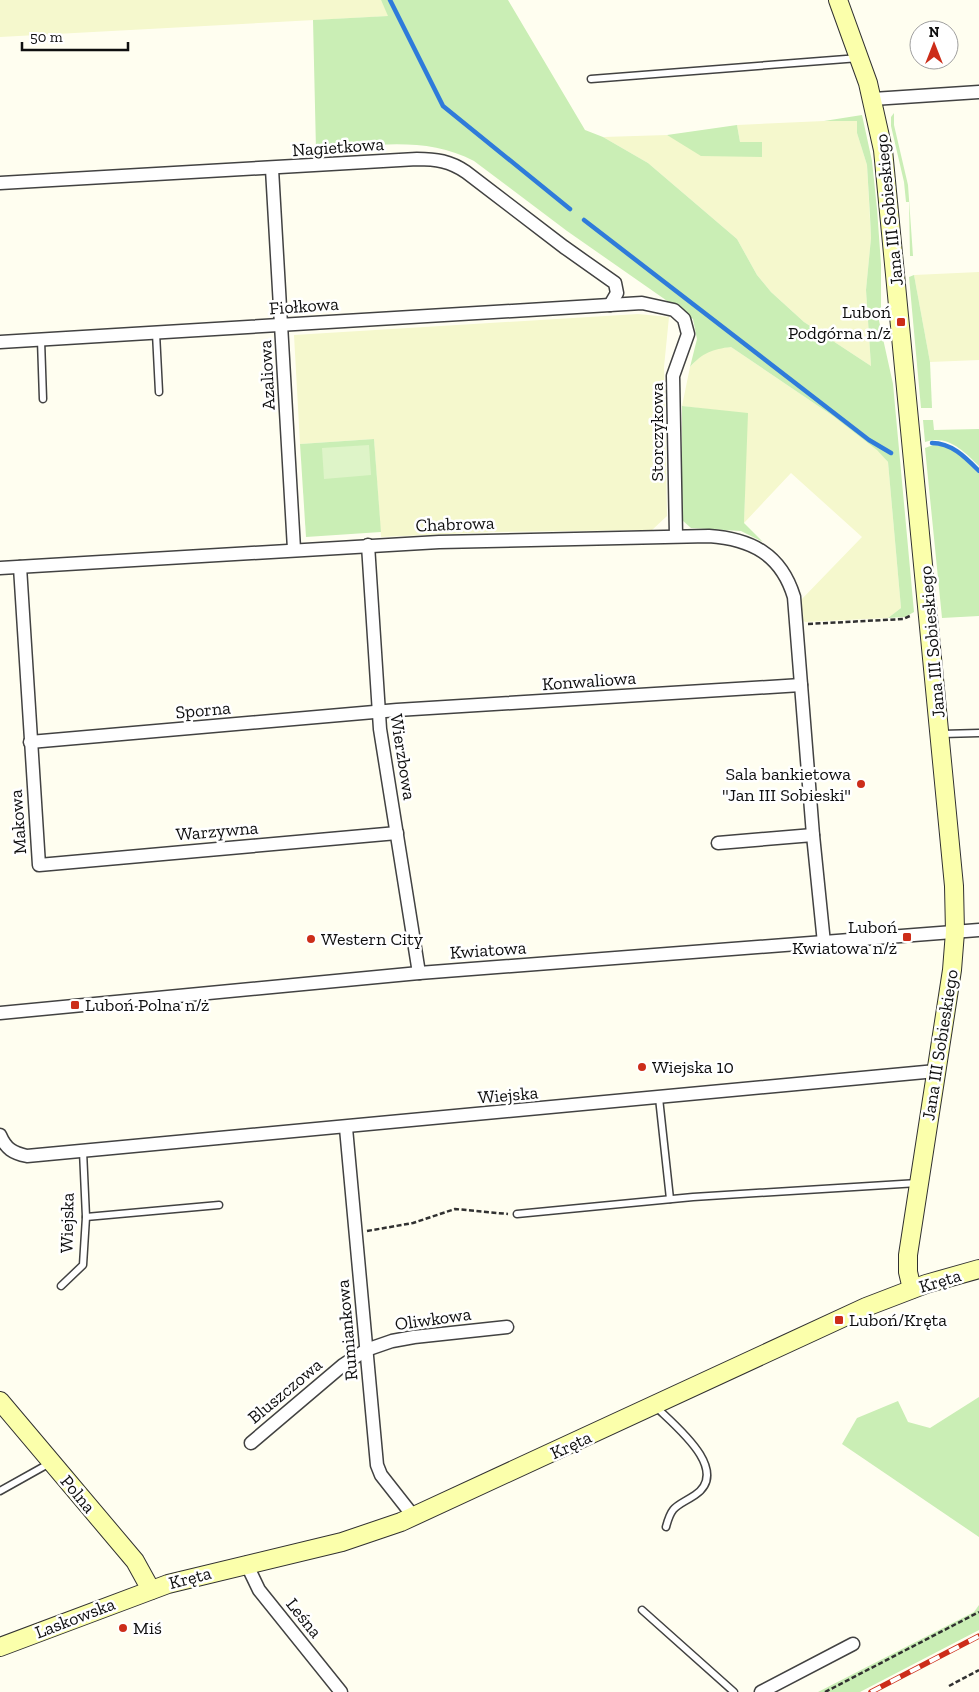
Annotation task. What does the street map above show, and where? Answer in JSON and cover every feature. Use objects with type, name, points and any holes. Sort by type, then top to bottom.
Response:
[{"type":"street","name":"Jana III Sobieskiego","points":[[838,0],[873,99],[882,144],[891,216],[952,845],[955,932],[952,970],[908,1255],[908,1272],[912,1289]]},
{"type":"street","points":[[873,99],[979,92]]},
{"type":"street","name":"Nagietkowa","points":[[0,183],[272,169],[417,159],[438,160],[451,163],[490,189],[564,247],[615,283],[617,293],[610,305]]},
{"type":"street","name":"Azaliowa","points":[[272,169],[294,550]]},
{"type":"street","name":"Storczykowa","points":[[610,305],[642,303],[660,306],[674,310],[684,319],[688,334],[673,376],[676,536]]},
{"type":"street","name":"Fiołkowa","points":[[0,342],[610,305]]},
{"type":"street","name":"Chabrowa","points":[[0,568],[368,545],[508,540],[676,536],[728,538],[758,548],[778,565],[790,585],[797,624],[813,835],[824,943]]},
{"type":"street","name":"Wierzbowa","points":[[368,545],[379,712],[419,973]]},
{"type":"street","name":"Makowa","points":[[20,567],[39,864]]},
{"type":"street","name":"Konwaliowa","points":[[379,712],[801,686]]},
{"type":"street","name":"Sporna","points":[[30,742],[379,712]]},
{"type":"street","name":"Warzywna","points":[[39,864],[397,833]]},
{"type":"street","points":[[718,844],[813,835]]},
{"type":"street","name":"Kwiatowa","points":[[0,1013],[419,973],[979,930]]},
{"type":"street","name":"Wiejska","points":[[0,1135],[6,1147],[14,1153],[27,1156],[346,1128],[936,1071]]},
{"type":"street","name":"Rumiankowa","points":[[346,1128],[377,1465],[381,1474],[414,1517]]},
{"type":"street","name":"Kręta","points":[[151,1590],[246,1563],[342,1542],[414,1517],[866,1307],[912,1289],[979,1269]]},
{"type":"street","name":"Oliwkowa","points":[[366,1350],[392,1341],[414,1337],[507,1327]]},
{"type":"street","name":"Bluszczowa","points":[[251,1443],[343,1365],[366,1350]]},
{"type":"street","name":"Polna","points":[[0,1401],[140,1567],[151,1590]]},
{"type":"street","name":"Leśna","points":[[246,1563],[258,1590],[341,1692]]},
{"type":"street","name":"Laskowska","points":[[0,1647],[151,1590]]},
{"type":"street","points":[[761,1692],[853,1644]]},
{"type":"lane","points":[[591,80],[860,58]]},
{"type":"lane","points":[[156,333],[159,392]]},
{"type":"lane","points":[[41,340],[43,399]]},
{"type":"lane","points":[[940,734],[979,733]]},
{"type":"lane","points":[[659,1098],[670,1199]]},
{"type":"lane","name":"Wiejska","points":[[60,1286],[83,1265],[86,1217],[83,1151]]},
{"type":"lane","points":[[517,1214],[670,1199],[919,1183]]},
{"type":"lane","points":[[86,1217],[219,1205]]},
{"type":"lane","points":[[656,1406],[701,1453],[707,1468],[705,1483],[701,1490],[674,1507],[666,1527]]},
{"type":"lane","points":[[0,1491],[51,1463]]},
{"type":"lane","points":[[642,1610],[734,1692]]},
{"type":"path","points":[[797,624],[903,618],[918,612]]},
{"type":"path","points":[[356,1232],[413,1223],[456,1209],[517,1214]]},
{"type":"path","points":[[824,1692],[979,1612]]},
{"type":"path","points":[[949,1686],[979,1670]]},
{"type":"green space","points":[[0,0],[381,0],[389,16],[0,37]]},
{"type":"green space","points":[[381,0],[508,0],[585,130],[603,137],[648,163],[737,239],[757,275],[771,292],[804,322],[871,366],[866,290],[871,238],[867,165],[857,133],[857,121],[824,121],[862,115],[872,161],[881,264],[881,315],[878,316],[893,384],[914,612],[905,617],[888,618],[901,608],[888,462],[877,450],[833,416],[731,347],[708,352],[690,367],[697,339],[693,319],[567,231],[474,161],[455,153],[417,145],[397,144],[316,150],[313,20],[388,16]]},
{"type":"green space","points":[[894,113],[894,125],[908,185],[913,256],[910,256],[909,202],[906,202],[904,182],[891,126],[891,117]]},
{"type":"green space","points":[[858,121],[857,133],[867,165],[871,238],[866,290],[871,366],[804,322],[771,292],[757,275],[737,239],[648,163],[603,137],[667,135],[682,143],[740,142],[737,125]]},
{"type":"green space","points":[[737,125],[740,142],[762,142],[762,157],[701,156],[667,135]]},
{"type":"green space","points":[[979,272],[979,360],[930,362],[914,275]]},
{"type":"green space","points":[[914,275],[930,362],[932,408],[921,408],[909,277]]},
{"type":"green space","points":[[638,314],[669,317],[664,367],[667,516],[652,530],[493,532],[381,537],[374,439],[300,444],[294,335]]},
{"type":"green space","points":[[731,347],[833,416],[878,450],[888,462],[901,608],[888,618],[805,622],[800,618],[799,602],[862,537],[791,473],[744,523],[747,414],[682,406],[690,367],[700,356],[715,348]]},
{"type":"green space","points":[[682,406],[748,413],[744,523],[763,542],[741,531],[691,528],[682,520]]},
{"type":"green space","points":[[923,420],[933,420],[934,430],[979,429],[979,466],[955,445],[941,440],[925,442]]},
{"type":"green space","points":[[374,439],[381,532],[306,537],[300,444]]},
{"type":"green space","points":[[369,445],[371,475],[324,479],[322,448]]},
{"type":"green space","points":[[933,445],[953,451],[979,474],[979,616],[942,618],[925,448]]},
{"type":"green space","points":[[979,1397],[979,1537],[842,1444],[857,1418],[898,1401],[908,1422],[930,1428]]},
{"type":"green space","points":[[979,1605],[979,1630],[860,1692],[818,1692],[974,1612]]},
{"type":"waterway","points":[[390,0],[443,106],[570,209]]},
{"type":"waterway","points":[[584,220],[869,440],[891,453]]},
{"type":"waterway","points":[[932,443],[952,448],[964,456],[979,471]]},
{"type":"railway","points":[[871,1692],[979,1636]]},
{"type":"place","name":"Luboń Podgórna n/ż","points":[[901,322]]},
{"type":"place","name":"Sala bankietowa \"Jan III Sobieski\"","points":[[861,784]]},
{"type":"place","name":"Luboń Kwiatowa n/ż","points":[[907,937]]},
{"type":"place","name":"Western City","points":[[311,939]]},
{"type":"place","name":"Luboń Polna n/ż","points":[[75,1005]]},
{"type":"place","name":"Wiejska 10","points":[[642,1067]]},
{"type":"place","name":"Luboń/Kręta","points":[[839,1320]]},
{"type":"place","name":"Miś","points":[[123,1628]]}]
